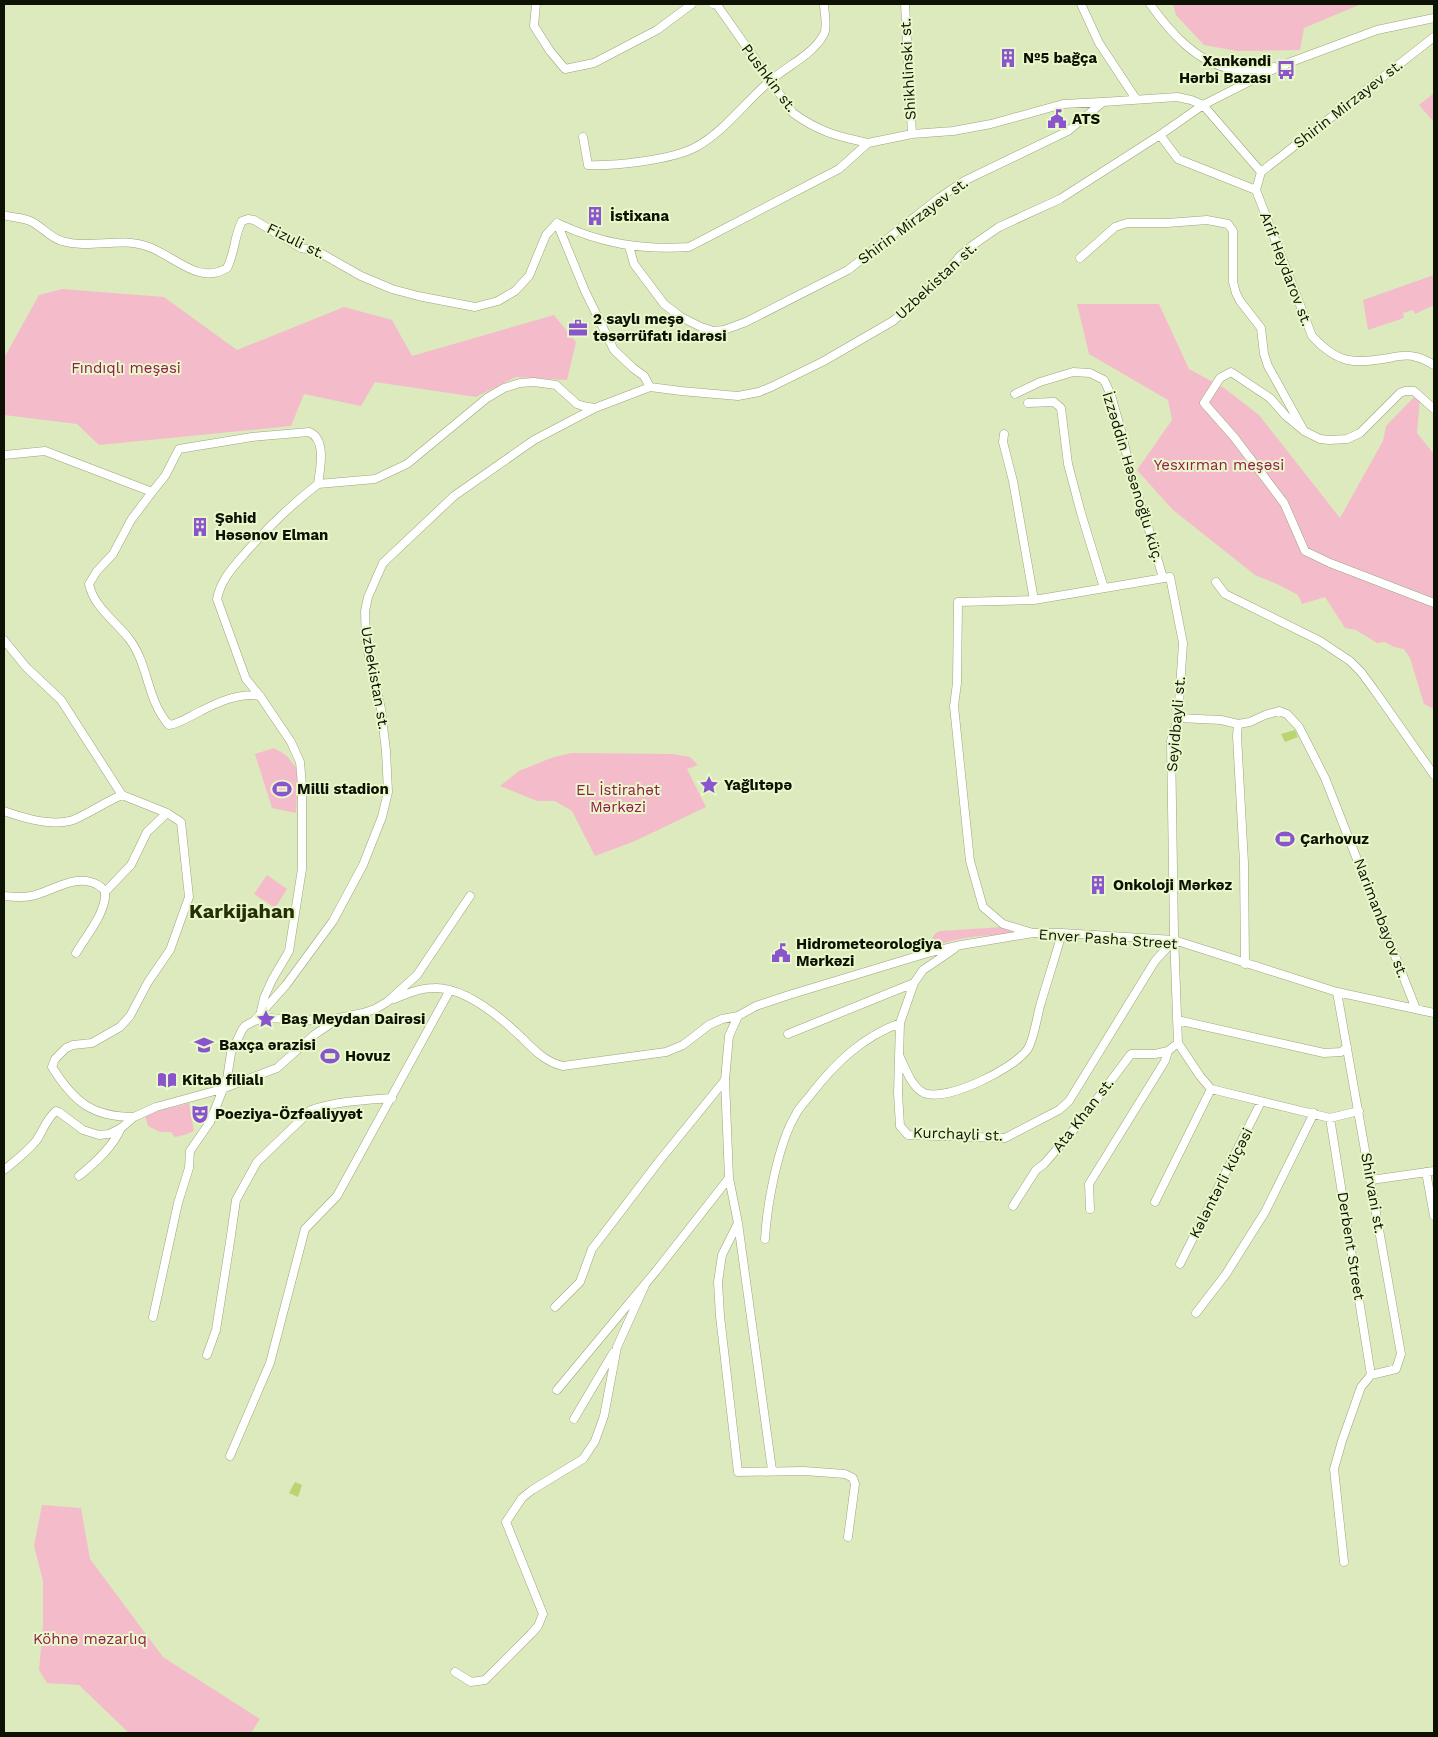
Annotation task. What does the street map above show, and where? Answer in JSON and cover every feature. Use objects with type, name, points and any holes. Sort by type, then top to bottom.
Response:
[{"type":"street","points":[[536,4],[534,26],[550,51],[565,69],[594,63],[657,30],[692,4]]},
{"type":"street","name":"Pushkin st.","points":[[713,4],[717,5],[794,113],[810,125],[829,133],[868,143]]},
{"type":"street","points":[[584,137],[588,165],[602,166],[667,158],[696,147],[723,127],[770,81],[817,46],[826,31],[824,4]]},
{"type":"street","name":"Shikhlinski st.","points":[[905,4],[912,134]]},
{"type":"street","points":[[1080,4],[1099,43],[1136,99]]},
{"type":"street","points":[[1150,4],[1185,45],[1206,60],[1232,70],[1281,67],[1377,30],[1434,18]]},
{"type":"street","name":"Shirin Mirzayev st.","points":[[1262,172],[1434,37]]},
{"type":"street","name":"Uzbekistan st.","points":[[153,1317],[178,1203],[189,1168],[190,1151],[210,1122],[227,1079],[231,1053],[236,1041],[246,1026],[254,1021],[286,985],[333,921],[363,865],[382,817],[388,792],[384,729],[368,652],[365,611],[368,597],[383,563],[454,496],[484,474],[534,440],[595,408],[650,387],[726,396],[747,395],[771,387],[824,361],[893,322],[939,281],[960,256],[999,228],[1060,199],[1203,105],[1281,67]]},
{"type":"street","points":[[557,223],[577,232],[629,246],[689,247],[840,169],[868,143],[912,134],[953,131],[982,126],[1063,104],[1177,97],[1203,105],[1262,172],[1256,190],[1178,159],[1160,135]]},
{"type":"street","name":"Shirin Mirzayev st.","points":[[629,246],[634,264],[664,304],[681,317],[701,327],[713,331],[724,330],[746,322],[848,270],[964,180],[1068,131],[1103,102]]},
{"type":"street","name":"Arif Heydarov st.","points":[[1256,190],[1312,336],[1324,349],[1347,361],[1378,360],[1404,355],[1416,356],[1434,365]]},
{"type":"street","name":"Fizuli st.","points":[[4,215],[30,221],[60,241],[73,243],[128,243],[146,246],[195,272],[211,273],[227,268],[232,257],[238,228],[242,221],[254,220],[301,248],[317,251],[361,276],[392,289],[475,307],[498,302],[515,291],[529,276],[546,235],[557,223]]},
{"type":"street","points":[[1080,258],[1115,227],[1127,223],[1207,220],[1228,224],[1232,231],[1233,282],[1236,293],[1243,306],[1261,328],[1264,354],[1268,366],[1304,431]]},
{"type":"street","points":[[557,223],[589,300],[614,350],[632,368],[644,376],[650,387]]},
{"type":"street","name":"İzzəddin Həsənoğlu küç.","points":[[1015,394],[1040,382],[1073,372],[1090,374],[1104,380],[1111,395],[1131,475],[1163,578]]},
{"type":"street","points":[[1434,409],[1414,391],[1405,390],[1392,400],[1360,433],[1347,439],[1329,440],[1320,439],[1304,431],[1286,416],[1270,398],[1231,372],[1220,378],[1204,403],[1234,437],[1284,503],[1304,550],[1330,563],[1434,603]]},
{"type":"street","points":[[260,1013],[272,980],[289,951],[302,869],[302,786],[300,762],[291,742],[260,696],[246,679],[217,599],[227,574],[287,509],[318,484],[375,479],[407,464],[487,398],[504,388],[520,383],[534,382],[556,385],[577,404],[595,408]]},
{"type":"street","points":[[1028,403],[1054,402],[1061,408],[1068,464],[1080,513],[1104,588]]},
{"type":"street","points":[[260,696],[250,694],[215,704],[177,724],[169,725],[155,704],[144,666],[130,639],[113,623],[92,596],[89,584],[97,571],[113,554],[131,520],[165,476],[179,449],[252,437],[309,432],[319,440],[320,466],[318,484]]},
{"type":"street","points":[[1004,434],[1003,442],[1034,600]]},
{"type":"street","points":[[4,455],[46,451],[152,492]]},
{"type":"street","name":"Seyidbayli st.","points":[[1163,578],[1170,577],[1183,643],[1178,718],[1171,742],[1174,940],[1178,1043]]},
{"type":"street","points":[[1033,933],[1003,924],[983,908],[970,861],[954,706],[957,683],[958,602],[1034,600],[1163,578]]},
{"type":"street","points":[[1216,582],[1225,594],[1320,641],[1350,661],[1375,691],[1434,775]]},
{"type":"street","points":[[4,640],[26,667],[61,700],[122,795],[181,822],[189,897],[170,950],[148,982],[130,1016],[120,1027],[92,1043],[72,1045],[66,1048],[55,1059],[52,1068],[77,1100],[87,1106],[103,1113],[120,1117],[134,1117]]},
{"type":"street","name":"Narimanbayov st.","points":[[1178,718],[1221,720],[1238,724],[1250,722],[1279,711],[1293,719],[1325,778],[1416,1009]]},
{"type":"street","points":[[1238,724],[1246,964]]},
{"type":"street","points":[[4,811],[25,818],[52,822],[71,820],[122,795]]},
{"type":"street","points":[[76,953],[98,917],[105,898],[105,892],[131,865],[147,832],[167,814]]},
{"type":"street","points":[[4,896],[26,897],[86,880],[96,884],[105,892]]},
{"type":"street","points":[[387,1002],[417,975],[470,896]]},
{"type":"street","name":"Enver Pasha Street","points":[[450,990],[471,999],[494,1014],[540,1055],[552,1064],[563,1066],[666,1052],[683,1045],[709,1025],[722,1019],[738,1016],[756,1006],[788,995],[960,944],[1033,933],[1174,940],[1338,992],[1434,1013]]},
{"type":"street","points":[[899,1055],[917,1088],[931,1094],[957,1090],[975,1084],[1014,1064],[1028,1049],[1062,933]]},
{"type":"street","name":"Kurchayli st.","points":[[914,983],[900,1022],[898,1092],[900,1126],[908,1135],[1005,1138],[1059,1110],[1069,1101],[1133,994],[1155,961],[1174,940]]},
{"type":"street","points":[[788,1034],[914,983],[922,970],[960,944]]},
{"type":"street","points":[[230,1456],[270,1362],[305,1229],[337,1196],[450,990],[434,988],[419,991],[362,1013],[324,1020],[267,1018],[254,1021]]},
{"type":"street","name":"Shirvani st.","points":[[1338,992],[1401,1354],[1396,1369],[1371,1374]]},
{"type":"street","points":[[738,1016],[729,1036],[725,1080],[729,1178],[738,1223],[772,1470]]},
{"type":"street","points":[[4,1170],[25,1154],[37,1139],[50,1115],[56,1111],[83,1130],[92,1133],[109,1134],[121,1128],[134,1117],[156,1108],[222,1089],[277,1068],[314,1035],[340,1017]]},
{"type":"street","points":[[1177,1020],[1324,1053],[1341,1052],[1347,1047]]},
{"type":"street","points":[[765,1239],[766,1220],[780,1155],[796,1113],[839,1061],[869,1037],[900,1022]]},
{"type":"street","points":[[1090,1208],[1089,1184],[1165,1061],[1168,1051],[1178,1043],[1211,1089],[1330,1118],[1359,1111]]},
{"type":"street","name":"Ata Khan st.","points":[[1013,1206],[1036,1170],[1044,1164],[1076,1127],[1131,1054],[1155,1054],[1168,1051]]},
{"type":"street","points":[[555,1307],[580,1282],[592,1249],[660,1160],[725,1080]]},
{"type":"street","points":[[1155,1202],[1211,1089]]},
{"type":"street","points":[[207,1355],[216,1330],[236,1200],[257,1162],[311,1110],[362,1100],[392,1098]]},
{"type":"street","name":"Kələntərli küçəsi","points":[[1180,1264],[1261,1102]]},
{"type":"street","points":[[1196,1313],[1226,1274],[1266,1212],[1314,1113]]},
{"type":"street","name":"Derbent Street","points":[[1330,1118],[1371,1374]]},
{"type":"street","points":[[79,1176],[98,1160],[118,1136],[121,1128]]},
{"type":"street","points":[[1371,1180],[1430,1171],[1434,1216]]},
{"type":"street","points":[[557,1390],[645,1285],[729,1178]]},
{"type":"street","points":[[738,1223],[722,1255],[718,1282],[720,1316],[738,1472],[772,1470],[846,1474],[853,1478],[856,1484],[848,1537]]},
{"type":"street","points":[[574,1419],[616,1347],[645,1285]]},
{"type":"street","points":[[455,1672],[471,1682],[485,1680],[538,1626],[544,1614],[506,1522],[522,1498],[584,1459],[596,1440],[604,1416],[616,1347]]},
{"type":"street","points":[[1344,1562],[1334,1469],[1361,1387],[1371,1374]]},
{"type":"green space","points":[[1173,4],[1361,4],[1304,28],[1300,50],[1237,51],[1204,45],[1176,15]]},
{"type":"green space","points":[[1434,93],[1434,122],[1419,105]]},
{"type":"green space","points":[[1434,275],[1434,305],[1415,314],[1413,310],[1403,313],[1404,318],[1368,330],[1363,300]]},
{"type":"green space","name":"Fındıqlı meşəsi","points":[[62,289],[164,297],[237,350],[344,307],[392,320],[412,356],[554,315],[576,342],[567,380],[516,377],[476,397],[375,382],[361,406],[304,394],[291,426],[99,445],[77,424],[4,415],[4,358],[39,295]]},
{"type":"green space","name":"Yesxırman meşəsi","points":[[1077,304],[1159,304],[1189,369],[1224,388],[1259,415],[1340,518],[1383,441],[1386,426],[1416,395],[1420,399],[1417,433],[1434,454],[1434,709],[1424,704],[1410,658],[1404,649],[1394,647],[1385,642],[1377,643],[1356,630],[1345,628],[1325,597],[1302,604],[1298,595],[1255,575],[1173,510],[1137,470],[1172,420],[1168,400],[1089,354]]},
{"type":"green space","name":"Milli stadion","points":[[274,748],[287,756],[298,770],[296,813],[272,808],[255,754]]},
{"type":"green space","name":"EL İstirahət Mərkəzi","points":[[571,753],[673,754],[690,757],[698,765],[687,769],[706,807],[635,841],[595,856],[572,811],[555,801],[537,801],[500,786],[519,771],[551,758]]},
{"type":"green space","points":[[267,875],[287,889],[275,908],[254,894]]},
{"type":"green space","points":[[1003,927],[1020,932],[964,938],[942,944],[933,949],[931,944],[932,938],[940,931]]},
{"type":"green space","points":[[189,1103],[194,1131],[175,1137],[171,1132],[160,1132],[148,1126],[145,1116]]},
{"type":"green space","name":"Köhnə məzarlıq","points":[[42,1505],[81,1508],[90,1559],[163,1657],[260,1719],[251,1733],[129,1733],[79,1685],[47,1683],[39,1670],[43,1625],[43,1581],[34,1546]]},
{"type":"shaded area","points":[[1295,730],[1298,737],[1285,742],[1281,734]]},
{"type":"shaded area","points":[[295,1482],[302,1485],[298,1497],[289,1493]]},
{"type":"place","name":"№5 bağça","points":[[1008,58]]},
{"type":"place","name":"Xankəndi Hərbi Bazası","points":[[1286,70]]},
{"type":"place","name":"ATS","points":[[1057,119]]},
{"type":"place","name":"İstixana","points":[[595,216]]},
{"type":"place","name":"2 saylı meşə təsərrüfatı idarəsi","points":[[578,328]]},
{"type":"place","name":"Şəhid Həsənov Elman","points":[[200,527]]},
{"type":"place","name":"Yağlıtəpə","points":[[709,785]]},
{"type":"place","name":"Milli stadion","points":[[282,789]]},
{"type":"place","name":"Çarhovuz","points":[[1285,839]]},
{"type":"place","name":"Onkoloji Mərkəz","points":[[1098,885]]},
{"type":"place","name":"Hidrometeorologiya Mərkəzi","points":[[781,953]]},
{"type":"place","name":"Baş Meydan Dairəsi","points":[[266,1019]]},
{"type":"place","name":"Baxça ərazisi","points":[[204,1045]]},
{"type":"place","name":"Hovuz","points":[[330,1056]]},
{"type":"place","name":"Kitab filialı","points":[[167,1080]]},
{"type":"place","name":"Poeziya-Özfəaliyyət","points":[[200,1114]]},
{"type":"district","name":"Karkijahan","points":[[242,911]]}]
